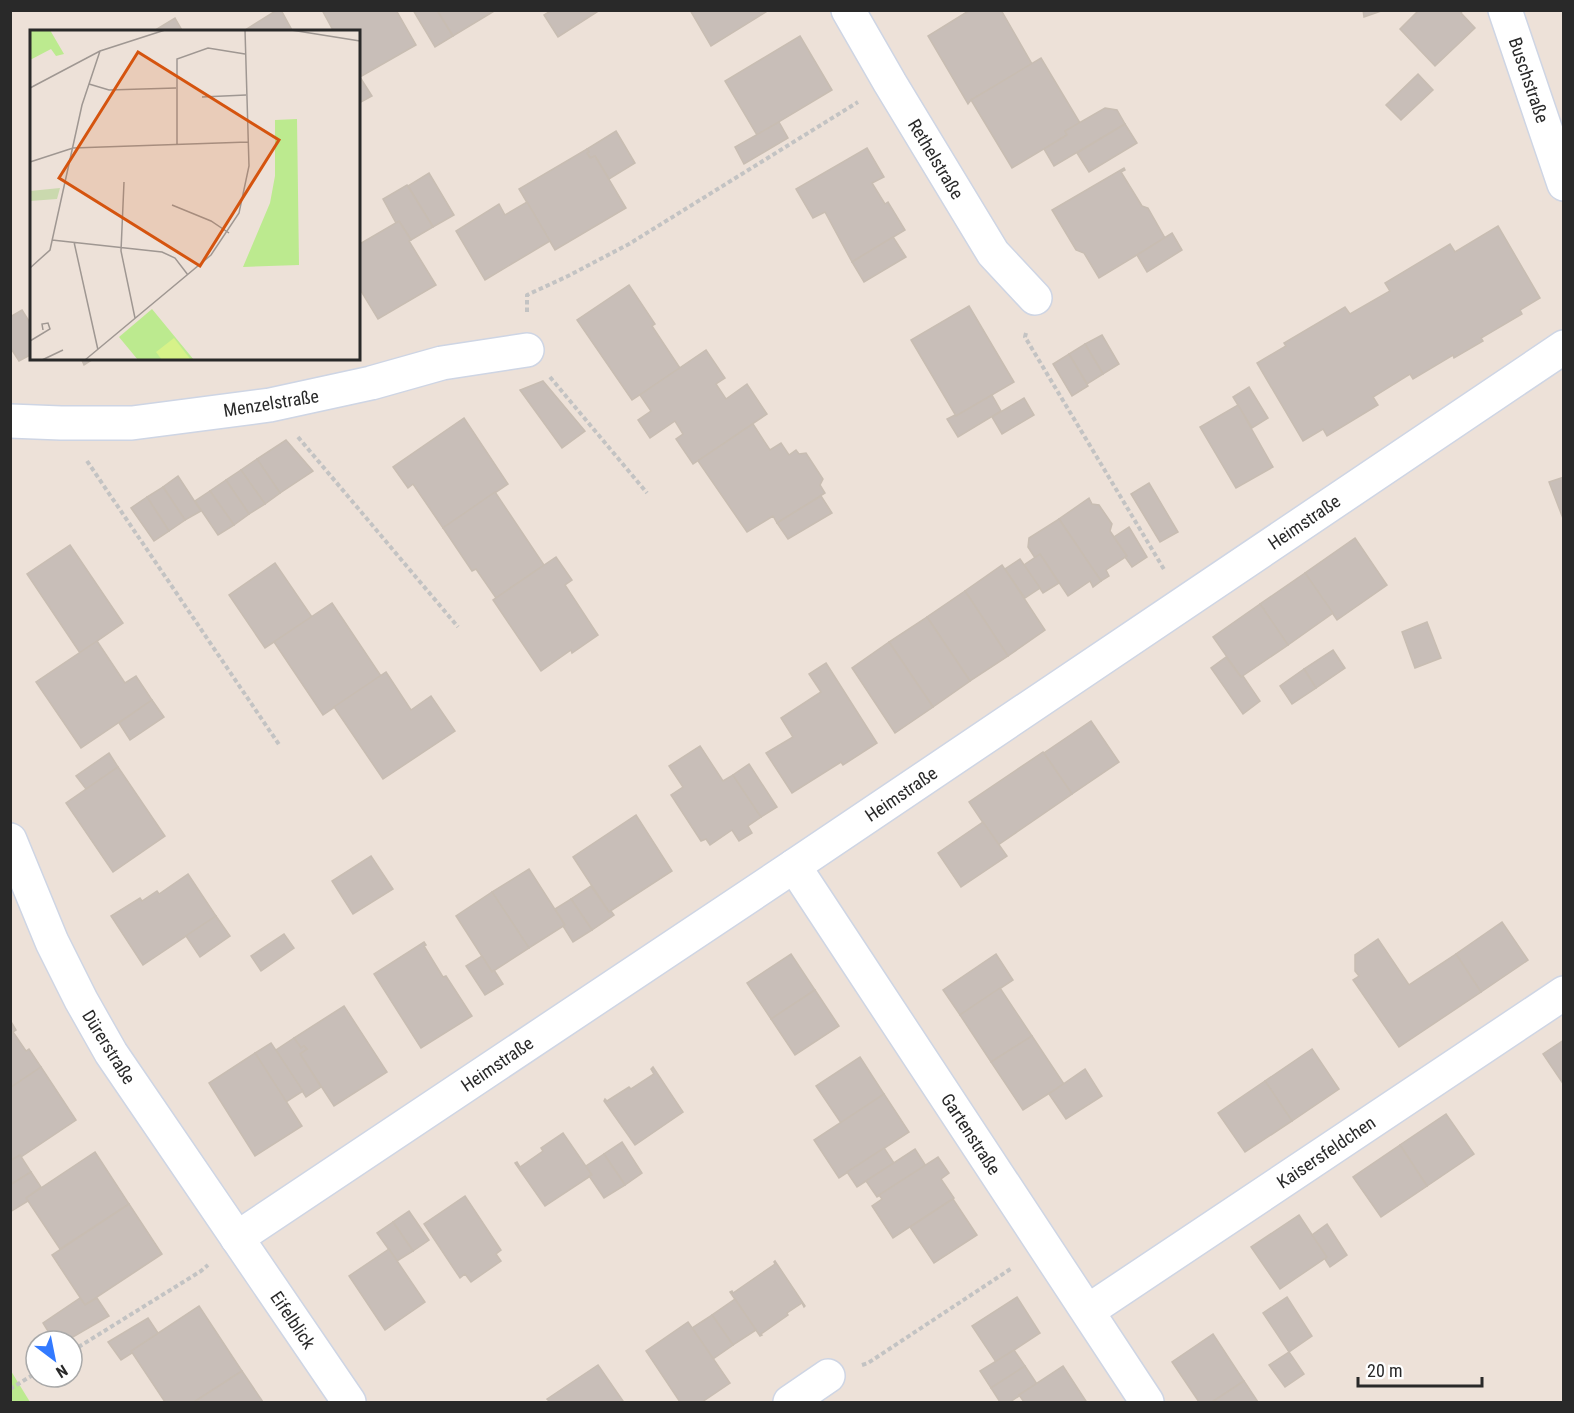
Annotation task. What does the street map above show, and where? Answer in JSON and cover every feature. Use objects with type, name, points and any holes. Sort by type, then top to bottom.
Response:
[{"type":"street","name":"Rethelstraße","points":[[848,10],[993,254],[1035,298]]},
{"type":"street","name":"Buschstraße","points":[[1505,10],[1563,184]]},
{"type":"street","name":"Heimstraße","points":[[237,1238],[794,866],[1563,347]]},
{"type":"street","name":"Menzelstraße","points":[[10,421],[132,423],[270,405],[371,383],[442,363],[527,350]]},
{"type":"street","name":"Dürerstraße","points":[[10,840],[52,942],[111,1053],[237,1238]]},
{"type":"street","name":"Gartenstraße","points":[[794,866],[1147,1402]]},
{"type":"street","name":"Kaisersfeldchen","points":[[1088,1311],[1563,993]]},
{"type":"street","name":"Eifelblick","points":[[237,1238],[349,1402]]},
{"type":"street","points":[[790,1402],[828,1376]]},
{"type":"path","points":[[647,493],[527,350],[527,295],[629,244],[890,83]]},
{"type":"path","points":[[1035,298],[1025,337],[1184,603]]},
{"type":"path","points":[[270,405],[458,627]]},
{"type":"path","points":[[61,423],[280,746]]},
{"type":"path","points":[[84,1344],[201,1271],[237,1238]]},
{"type":"path","points":[[828,1376],[868,1363],[1045,1246]]},
{"type":"path","points":[[10,1389],[24,1380]]},
{"type":"green space","points":[[11,1371],[30,1402],[11,1402]]},
{"type":"building","points":[[277,10],[281,10],[292,30],[245,30]]},
{"type":"building","points":[[322,10],[396,10],[416,45],[360,77],[360,30],[333,30]]},
{"type":"building","points":[[413,10],[437,10],[453,36],[435,47]]},
{"type":"building","points":[[437,10],[496,10],[453,36]]},
{"type":"building","points":[[552,10],[600,10],[558,37],[544,15]]},
{"type":"building","points":[[690,10],[769,10],[711,46]]},
{"type":"building","points":[[970,10],[1001,10],[1032,64],[971,100],[968,104],[928,36]]},
{"type":"building","points":[[1363,10],[1384,10],[1364,17]]},
{"type":"building","points":[[1419,10],[1463,10],[1461,13],[1475,28],[1435,66],[1400,29]]},
{"type":"building","points":[[175,18],[182,30],[155,30]]},
{"type":"building","points":[[800,36],[832,90],[757,135],[725,81]]},
{"type":"building","points":[[1041,58],[1080,123],[1065,131],[1067,135],[1012,168],[971,100]]},
{"type":"building","points":[[1418,74],[1433,90],[1401,120],[1386,105]]},
{"type":"building","points":[[360,77],[372,96],[360,102]]},
{"type":"building","points":[[1105,108],[1117,110],[1125,124],[1054,166],[1044,149],[1067,135],[1065,131]]},
{"type":"building","points":[[779,122],[788,138],[744,164],[735,147]]},
{"type":"building","points":[[1125,124],[1137,143],[1089,172],[1077,153]]},
{"type":"building","points":[[616,131],[635,163],[609,179],[595,156],[590,158],[587,149]]},
{"type":"building","points":[[867,148],[884,177],[872,183],[885,204],[888,202],[905,230],[852,262],[825,212],[813,218],[796,189]]},
{"type":"building","points":[[587,149],[590,158],[595,156],[626,208],[555,250],[519,189]]},
{"type":"building","points":[[1124,168],[1125,170],[1121,172],[1142,206],[1148,208],[1165,238],[1099,278],[1084,253],[1076,250],[1052,210]]},
{"type":"building","points":[[429,173],[454,215],[433,227],[408,186]]},
{"type":"building","points":[[407,185],[433,227],[411,240],[399,221],[396,223],[383,199]]},
{"type":"building","points":[[527,202],[550,241],[485,280],[456,231],[499,204],[505,215]]},
{"type":"building","points":[[399,221],[436,285],[378,319],[360,289],[360,244]]},
{"type":"building","points":[[1498,226],[1540,298],[1520,310],[1522,314],[1481,338],[1483,341],[1454,358],[1453,355],[1413,379],[1410,374],[1373,397],[1378,405],[1327,436],[1323,429],[1303,441],[1257,363],[1286,346],[1284,343],[1345,307],[1350,314],[1390,291],[1385,283],[1450,244],[1455,252]]},
{"type":"building","points":[[1172,233],[1182,250],[1147,272],[1137,255]]},
{"type":"building","points":[[893,237],[906,257],[864,282],[852,262]]},
{"type":"building","points":[[629,285],[655,324],[652,326],[680,368],[632,400],[577,320]]},
{"type":"building","points":[[969,306],[1014,382],[956,416],[911,340]]},
{"type":"building","points":[[22,310],[30,323],[30,355],[19,361],[10,347],[10,317]]},
{"type":"building","points":[[1102,335],[1119,364],[1103,374],[1085,344]]},
{"type":"building","points":[[1085,344],[1103,374],[1087,384],[1069,354]]},
{"type":"building","points":[[706,350],[725,378],[716,384],[726,399],[747,384],[767,414],[693,464],[676,439],[683,434],[675,421],[650,438],[638,420],[651,411],[640,395]]},
{"type":"building","points":[[1069,354],[1088,386],[1072,396],[1053,364]]},
{"type":"building","points":[[82,360],[92,360],[84,365]]},
{"type":"building","points":[[543,381],[585,431],[562,448],[520,390]]},
{"type":"building","points":[[1249,387],[1268,418],[1252,428],[1233,397]]},
{"type":"building","points":[[992,395],[1001,411],[958,437],[947,419]]},
{"type":"building","points":[[1024,398],[1034,415],[1002,434],[992,417]]},
{"type":"building","points":[[1238,405],[1273,467],[1236,488],[1200,427]]},
{"type":"building","points":[[464,418],[508,484],[443,528],[413,484],[408,488],[393,467]]},
{"type":"building","points":[[753,424],[770,450],[781,443],[789,455],[796,450],[799,454],[806,453],[823,479],[820,485],[825,493],[777,523],[773,516],[747,532],[698,461]]},
{"type":"building","points":[[286,440],[313,471],[280,493],[257,459]]},
{"type":"building","points":[[257,459],[280,493],[265,504],[241,470]]},
{"type":"building","points":[[241,470],[265,504],[249,514],[226,480]]},
{"type":"building","points":[[178,476],[201,511],[185,520],[163,487]]},
{"type":"building","points":[[1564,477],[1564,521],[1549,482]]},
{"type":"building","points":[[226,480],[249,514],[234,525],[210,491]]},
{"type":"building","points":[[1149,483],[1178,532],[1160,542],[1131,494]]},
{"type":"building","points":[[163,487],[185,520],[169,531],[147,497]]},
{"type":"building","points":[[210,491],[234,525],[218,535],[195,501]]},
{"type":"building","points":[[495,492],[544,565],[496,598],[476,569],[472,571],[443,528]]},
{"type":"building","points":[[821,496],[832,513],[788,539],[777,523]]},
{"type":"building","points":[[147,497],[169,531],[154,541],[131,508]]},
{"type":"building","points":[[1089,498],[1092,504],[1099,505],[1112,524],[1110,531],[1127,556],[1106,570],[1109,576],[1101,581],[1059,519]]},
{"type":"building","points":[[1059,519],[1101,581],[1093,587],[1090,581],[1068,596],[1040,554],[1035,558],[1028,547],[1029,538]]},
{"type":"building","points":[[1129,527],[1147,557],[1132,567],[1114,537]]},
{"type":"building","points":[[1355,538],[1387,585],[1337,620],[1305,573]]},
{"type":"building","points":[[70,545],[123,623],[80,653],[27,574]]},
{"type":"building","points":[[1040,554],[1059,583],[1043,593],[1024,565]]},
{"type":"building","points":[[556,557],[572,580],[565,585],[598,635],[541,671],[493,600]]},
{"type":"building","points":[[1020,559],[1040,588],[1025,598],[1005,569]]},
{"type":"building","points":[[275,563],[312,617],[265,648],[229,595]]},
{"type":"building","points":[[1002,565],[1045,630],[1008,656],[965,591]]},
{"type":"building","points":[[1305,573],[1333,613],[1288,645],[1260,604]]},
{"type":"building","points":[[965,591],[1008,656],[970,681],[927,617]]},
{"type":"building","points":[[332,603],[381,676],[323,715],[274,642]]},
{"type":"building","points":[[1260,604],[1288,645],[1241,677],[1213,637]]},
{"type":"building","points":[[927,617],[970,681],[933,707],[889,642]]},
{"type":"building","points":[[1427,622],[1441,658],[1415,668],[1402,632]]},
{"type":"building","points":[[97,641],[125,683],[136,676],[152,700],[81,748],[36,682]]},
{"type":"building","points":[[889,642],[933,707],[895,733],[852,668]]},
{"type":"building","points":[[1333,650],[1345,668],[1316,688],[1304,669]]},
{"type":"building","points":[[1226,657],[1241,677],[1243,676],[1260,701],[1243,714],[1211,668]]},
{"type":"building","points":[[826,663],[877,743],[843,765],[841,762],[792,793],[766,753],[793,737],[781,718],[821,692],[809,674]]},
{"type":"building","points":[[1304,669],[1316,688],[1292,704],[1280,686]]},
{"type":"building","points":[[386,672],[411,710],[431,696],[455,731],[383,779],[334,707]]},
{"type":"building","points":[[152,700],[164,717],[130,740],[119,723]]},
{"type":"building","points":[[1091,721],[1119,762],[1072,794],[1044,753]]},
{"type":"building","points":[[700,746],[723,781],[733,775],[761,817],[748,826],[752,833],[739,841],[732,830],[710,845],[706,839],[701,841],[671,795],[683,787],[669,766]]},
{"type":"building","points":[[1043,752],[1072,794],[998,845],[969,802]]},
{"type":"building","points":[[109,753],[118,767],[86,789],[76,776]]},
{"type":"building","points":[[749,764],[777,807],[761,817],[733,775]]},
{"type":"building","points":[[118,767],[165,836],[113,872],[66,803]]},
{"type":"building","points":[[636,815],[672,871],[609,912],[573,857]]},
{"type":"building","points":[[983,822],[1007,856],[961,887],[938,853]]},
{"type":"building","points":[[371,856],[393,889],[353,914],[332,881]]},
{"type":"building","points":[[529,869],[565,925],[529,948],[492,892]]},
{"type":"building","points":[[188,874],[216,916],[143,965],[111,916],[140,898],[142,901],[157,891],[159,894]]},
{"type":"building","points":[[591,886],[609,912],[611,911],[614,915],[592,930],[571,899]]},
{"type":"building","points":[[492,892],[529,948],[492,972],[456,916]]},
{"type":"building","points":[[571,899],[592,930],[573,942],[555,909]]},
{"type":"building","points":[[216,916],[230,936],[200,957],[186,936]]},
{"type":"building","points":[[1502,922],[1528,960],[1481,992],[1456,954]]},
{"type":"building","points":[[284,934],[294,948],[261,971],[251,956]]},
{"type":"building","points":[[1378,939],[1409,985],[1456,954],[1481,992],[1399,1047],[1353,980],[1359,976],[1355,971],[1355,955]]},
{"type":"building","points":[[424,942],[426,945],[424,946],[443,977],[446,976],[472,1016],[421,1048],[374,974]]},
{"type":"building","points":[[791,954],[815,990],[771,1019],[747,983]]},
{"type":"building","points":[[996,954],[1013,980],[960,1015],[943,990]]},
{"type":"building","points":[[482,956],[503,984],[485,995],[466,966]]},
{"type":"building","points":[[1000,988],[1032,1036],[991,1062],[960,1015]]},
{"type":"building","points":[[815,990],[839,1026],[795,1055],[771,1019]]},
{"type":"building","points":[[344,1006],[387,1072],[334,1106],[300,1054],[307,1049],[304,1046],[301,1048],[294,1038]]},
{"type":"building","points":[[10,1020],[16,1030],[13,1032],[26,1051],[29,1049],[41,1067],[10,1088]]},
{"type":"building","points":[[1032,1036],[1064,1084],[1023,1110],[991,1062]]},
{"type":"building","points":[[294,1038],[301,1048],[304,1046],[307,1049],[300,1054],[321,1087],[306,1097],[276,1050]]},
{"type":"building","points":[[1564,1040],[1564,1085],[1543,1054]]},
{"type":"building","points":[[271,1043],[303,1091],[286,1102],[255,1053]]},
{"type":"building","points":[[1312,1049],[1339,1089],[1292,1121],[1265,1081]]},
{"type":"building","points":[[255,1053],[302,1126],[255,1156],[209,1083]]},
{"type":"building","points":[[860,1057],[884,1094],[841,1123],[816,1086]]},
{"type":"building","points":[[41,1067],[76,1120],[21,1157],[20,1155],[10,1161],[10,1088]]},
{"type":"building","points":[[653,1067],[683,1112],[635,1145],[604,1101],[629,1087],[631,1089],[654,1074],[651,1069]]},
{"type":"building","points":[[1085,1069],[1102,1096],[1066,1119],[1049,1094]]},
{"type":"building","points":[[1265,1081],[1292,1121],[1245,1152],[1218,1113]]},
{"type":"building","points":[[884,1094],[909,1132],[839,1178],[814,1140]]},
{"type":"building","points":[[1446,1114],[1474,1154],[1427,1186],[1400,1145]]},
{"type":"building","points":[[563,1133],[592,1175],[545,1206],[515,1163],[517,1162],[520,1167],[543,1151],[541,1148]]},
{"type":"building","points":[[622,1142],[642,1173],[625,1185],[604,1154]]},
{"type":"building","points":[[1400,1145],[1427,1186],[1381,1217],[1353,1177]]},
{"type":"building","points":[[884,1148],[894,1163],[857,1187],[847,1172]]},
{"type":"building","points":[[915,1149],[926,1166],[877,1197],[866,1181]]},
{"type":"building","points":[[95,1152],[129,1204],[60,1249],[26,1198]]},
{"type":"building","points":[[604,1154],[625,1185],[604,1198],[589,1176],[592,1175],[586,1166]]},
{"type":"building","points":[[20,1155],[31,1172],[10,1185],[10,1161]]},
{"type":"building","points":[[938,1157],[949,1173],[941,1179],[954,1198],[893,1238],[872,1206],[882,1199],[879,1195]]},
{"type":"building","points":[[31,1172],[41,1187],[26,1198],[28,1201],[10,1212],[10,1185]]},
{"type":"building","points":[[465,1196],[501,1250],[496,1254],[501,1261],[471,1282],[465,1274],[460,1278],[424,1224]]},
{"type":"building","points":[[953,1199],[977,1235],[934,1263],[910,1227]]},
{"type":"building","points":[[129,1204],[162,1254],[85,1305],[52,1255]]},
{"type":"building","points":[[409,1211],[429,1240],[413,1251],[393,1222]]},
{"type":"building","points":[[1299,1215],[1327,1257],[1280,1289],[1251,1247]]},
{"type":"building","points":[[393,1222],[413,1251],[397,1261],[377,1233]]},
{"type":"building","points":[[1327,1224],[1347,1255],[1330,1267],[1325,1259],[1327,1257],[1312,1235]]},
{"type":"building","points":[[389,1249],[425,1302],[385,1330],[349,1276]]},
{"type":"building","points":[[775,1261],[805,1306],[802,1303],[787,1313],[788,1315],[760,1336],[730,1292],[733,1293],[775,1264]]},
{"type":"building","points":[[1017,1297],[1040,1333],[996,1362],[972,1326]]},
{"type":"building","points":[[1287,1297],[1312,1336],[1289,1352],[1263,1313]]},
{"type":"building","points":[[80,1298],[85,1305],[97,1298],[109,1316],[84,1331],[47,1329],[43,1323]]},
{"type":"building","points":[[735,1299],[756,1330],[733,1345],[712,1315]]},
{"type":"building","points":[[199,1306],[242,1371],[194,1402],[165,1402],[131,1351]]},
{"type":"building","points":[[712,1315],[733,1345],[713,1359],[692,1328]]},
{"type":"building","points":[[148,1318],[158,1333],[121,1360],[108,1342]]},
{"type":"building","points":[[688,1322],[730,1383],[702,1402],[680,1402],[646,1351]]},
{"type":"building","points":[[1213,1334],[1244,1381],[1212,1402],[1199,1402],[1172,1362]]},
{"type":"building","points":[[1014,1350],[1025,1366],[991,1388],[980,1371]]},
{"type":"building","points":[[1289,1352],[1304,1374],[1285,1387],[1269,1365]]},
{"type":"building","points":[[598,1365],[623,1401],[550,1402],[547,1399]]},
{"type":"building","points":[[1025,1366],[1037,1384],[1010,1402],[1000,1402],[991,1388]]},
{"type":"building","points":[[1063,1366],[1086,1401],[1024,1402],[1019,1395]]},
{"type":"building","points":[[242,1371],[263,1402],[194,1402]]},
{"type":"building","points":[[1244,1381],[1258,1402],[1212,1402]]}]
